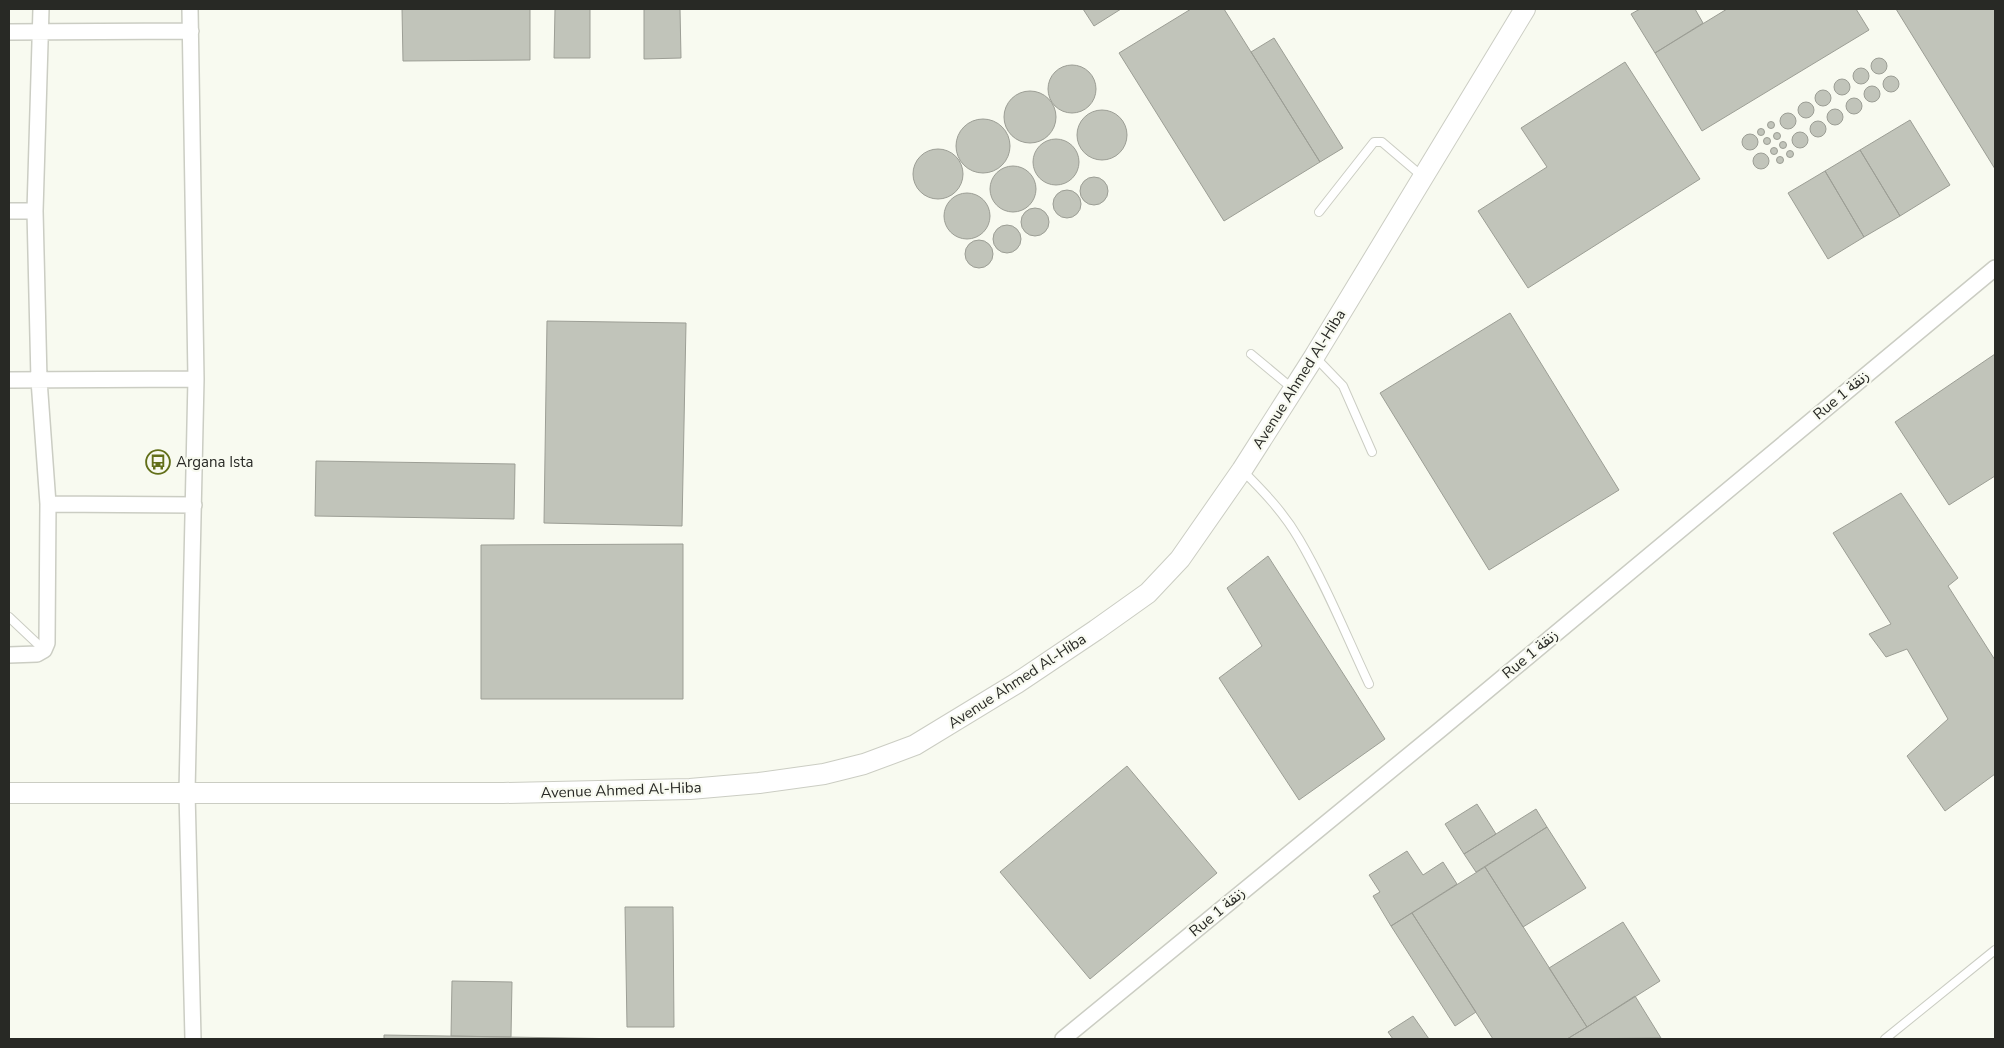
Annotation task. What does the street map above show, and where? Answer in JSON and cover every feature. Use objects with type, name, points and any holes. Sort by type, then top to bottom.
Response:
[{"type":"street","points":[[9,655],[37,654],[44,650],[47,643],[48,504],[40,380],[35,211],[41,9]]},
{"type":"street","points":[[190,9],[196,380],[187,792],[193,1039]]},
{"type":"street","name":"Avenue Ahmed Al-Hiba","points":[[9,793],[503,793],[690,789],[759,783],[824,774],[864,764],[915,745],[960,719],[1096,630],[1148,593],[1180,559],[1242,470],[1314,357],[1525,9]]},
{"type":"street","points":[[9,32],[191,31]]},
{"type":"street","points":[[9,210],[35,211]]},
{"type":"street","name":"Rue 1 زنقة","points":[[1063,1039],[1995,268]]},
{"type":"street","points":[[9,380],[196,380]]},
{"type":"street","points":[[48,504],[194,505]]},
{"type":"lane","points":[[1319,212],[1374,142],[1382,142],[1423,177]]},
{"type":"lane","points":[[1251,354],[1293,389]]},
{"type":"lane","points":[[1314,357],[1343,386],[1372,452]]},
{"type":"lane","points":[[1242,470],[1270,498],[1298,537],[1323,583],[1369,684]]},
{"type":"lane","points":[[9,616],[44,650]]},
{"type":"lane","points":[[1884,1039],[1995,950]]},
{"type":"building","points":[[402,9],[530,9],[530,60],[403,61]]},
{"type":"building","points":[[555,9],[590,9],[590,58],[554,58]]},
{"type":"building","points":[[644,9],[680,9],[681,58],[644,59]]},
{"type":"building","points":[[1083,9],[1121,9],[1094,26]]},
{"type":"building","points":[[1191,9],[1224,9],[1320,162],[1224,221],[1119,53]]},
{"type":"building","points":[[1640,9],[1695,9],[1703,23],[1655,53],[1631,14]]},
{"type":"building","points":[[1727,9],[1856,9],[1869,30],[1702,131],[1655,53]]},
{"type":"building","points":[[1896,9],[1995,9],[1995,169]]},
{"type":"building","points":[[1274,38],[1343,148],[1320,162],[1251,52]]},
{"type":"building","points":[[1876,58],[1882,58],[1887,63],[1885,72],[1876,74],[1871,69],[1871,63]]},
{"type":"building","points":[[1625,62],[1700,179],[1528,288],[1478,211],[1547,167],[1521,128]]},
{"type":"building","points":[[1067,65],[1077,65],[1086,69],[1092,75],[1095,80],[1095,98],[1086,109],[1077,113],[1067,113],[1058,109],[1052,103],[1048,94],[1048,84],[1052,75],[1058,69]]},
{"type":"building","points":[[1858,68],[1864,68],[1869,73],[1867,82],[1858,84],[1853,79],[1853,73]]},
{"type":"building","points":[[1888,76],[1894,76],[1899,81],[1897,90],[1888,92],[1883,87],[1883,81]]},
{"type":"building","points":[[1839,79],[1845,79],[1850,84],[1848,93],[1839,95],[1834,90],[1834,84]]},
{"type":"building","points":[[1869,86],[1875,86],[1880,91],[1878,100],[1869,102],[1864,97],[1864,91]]},
{"type":"building","points":[[1820,90],[1826,90],[1831,95],[1829,104],[1820,106],[1815,101],[1815,95]]},
{"type":"building","points":[[1030,91],[1040,93],[1048,99],[1054,107],[1056,117],[1054,127],[1048,135],[1040,141],[1030,143],[1020,141],[1012,135],[1006,127],[1004,117],[1006,107],[1012,99],[1020,93]]},
{"type":"building","points":[[1851,98],[1857,98],[1862,103],[1860,112],[1851,114],[1846,109],[1846,103]]},
{"type":"building","points":[[1803,102],[1809,102],[1814,107],[1812,116],[1803,118],[1798,113],[1798,107]]},
{"type":"building","points":[[1832,109],[1838,109],[1843,114],[1841,123],[1832,125],[1827,120],[1827,114]]},
{"type":"building","points":[[1102,110],[1116,114],[1123,121],[1127,135],[1123,149],[1116,156],[1102,160],[1088,156],[1081,149],[1077,135],[1081,121],[1088,114]]},
{"type":"building","points":[[1785,113],[1791,113],[1796,118],[1794,127],[1785,129],[1780,124],[1780,118]]},
{"type":"building","points":[[983,119],[1002,127],[1010,146],[1002,165],[983,173],[964,165],[956,146],[964,127]]},
{"type":"building","points":[[1910,120],[1950,185],[1900,216],[1860,150]]},
{"type":"building","points":[[1815,121],[1821,121],[1826,126],[1824,135],[1815,137],[1810,132],[1810,126]]},
{"type":"building","points":[[1771,122],[1774,125],[1771,128],[1768,125]]},
{"type":"building","points":[[1761,129],[1764,132],[1761,135],[1758,132]]},
{"type":"building","points":[[1797,132],[1803,132],[1808,137],[1806,146],[1797,148],[1792,143],[1792,137]]},
{"type":"building","points":[[1777,133],[1780,136],[1777,139],[1774,136]]},
{"type":"building","points":[[1747,134],[1753,134],[1758,139],[1756,148],[1747,150],[1742,145],[1742,139]]},
{"type":"building","points":[[1767,138],[1770,141],[1767,144],[1764,141]]},
{"type":"building","points":[[1052,139],[1060,139],[1069,143],[1075,149],[1079,162],[1075,175],[1069,181],[1060,185],[1052,185],[1043,181],[1037,175],[1033,166],[1033,158],[1037,149],[1043,143]]},
{"type":"building","points":[[1783,142],[1786,145],[1783,148],[1780,145]]},
{"type":"building","points":[[1774,148],[1777,151],[1774,154],[1771,151]]},
{"type":"building","points":[[938,149],[952,153],[959,160],[963,174],[959,188],[952,195],[938,199],[924,195],[917,188],[913,174],[917,160],[924,153]]},
{"type":"building","points":[[1860,150],[1900,216],[1864,237],[1825,171]]},
{"type":"building","points":[[1790,151],[1793,154],[1790,157],[1787,154]]},
{"type":"building","points":[[1758,153],[1764,153],[1769,158],[1767,167],[1758,169],[1753,164],[1753,158]]},
{"type":"building","points":[[1780,157],[1783,160],[1780,163],[1777,160]]},
{"type":"building","points":[[1013,166],[1026,170],[1032,176],[1036,189],[1032,202],[1026,208],[1013,212],[1000,208],[994,202],[990,189],[994,176],[1000,170]]},
{"type":"building","points":[[1825,171],[1864,237],[1828,259],[1788,193]]},
{"type":"building","points":[[1094,177],[1104,181],[1108,191],[1104,201],[1094,205],[1084,201],[1080,191],[1084,181]]},
{"type":"building","points":[[1067,190],[1077,194],[1081,204],[1077,214],[1067,218],[1057,214],[1053,204],[1057,194]]},
{"type":"building","points":[[967,193],[980,197],[986,203],[990,216],[986,229],[980,235],[967,239],[954,235],[948,229],[944,216],[948,203],[954,197]]},
{"type":"building","points":[[1035,208],[1045,212],[1049,222],[1045,232],[1035,236],[1025,232],[1021,222],[1025,212]]},
{"type":"building","points":[[1007,225],[1017,229],[1021,239],[1017,249],[1007,253],[997,249],[993,239],[997,229]]},
{"type":"building","points":[[979,240],[989,244],[993,254],[989,264],[979,268],[969,264],[965,254],[969,244]]},
{"type":"building","points":[[1510,313],[1619,490],[1489,570],[1380,393]]},
{"type":"building","points":[[547,321],[686,323],[682,526],[544,523]]},
{"type":"building","points":[[1995,354],[1995,476],[1949,505],[1895,422]]},
{"type":"building","points":[[316,461],[515,464],[514,519],[315,516]]},
{"type":"building","points":[[1901,493],[1958,578],[1948,586],[1995,660],[1995,774],[1945,811],[1907,756],[1948,719],[1907,649],[1886,657],[1869,634],[1891,624],[1833,533]]},
{"type":"building","points":[[683,544],[683,699],[481,699],[481,545]]},
{"type":"building","points":[[1268,556],[1385,739],[1299,800],[1219,678],[1262,646],[1227,588]]},
{"type":"building","points":[[1127,766],[1217,873],[1090,979],[1000,872]]},
{"type":"building","points":[[1477,804],[1496,834],[1464,854],[1445,824]]},
{"type":"building","points":[[1536,809],[1547,827],[1476,872],[1464,854]]},
{"type":"building","points":[[1547,827],[1586,888],[1523,927],[1485,867]]},
{"type":"building","points":[[1407,851],[1423,875],[1443,862],[1457,884],[1391,926],[1373,896],[1380,892],[1369,875]]},
{"type":"building","points":[[1485,867],[1587,1027],[1567,1039],[1493,1039],[1412,913]]},
{"type":"building","points":[[625,907],[673,907],[674,1027],[627,1027]]},
{"type":"building","points":[[1412,913],[1476,1012],[1455,1026],[1391,926]]},
{"type":"building","points":[[1623,922],[1660,981],[1587,1027],[1549,968]]},
{"type":"building","points":[[452,981],[512,982],[511,1037],[451,1036]]},
{"type":"building","points":[[1635,996],[1661,1038],[1567,1039],[1587,1027]]},
{"type":"building","points":[[1413,1016],[1429,1039],[1393,1039],[1388,1032]]},
{"type":"building","points":[[384,1035],[630,1039],[384,1039]]},
{"type":"place","name":"Argana Ista","points":[[158,462]]}]
